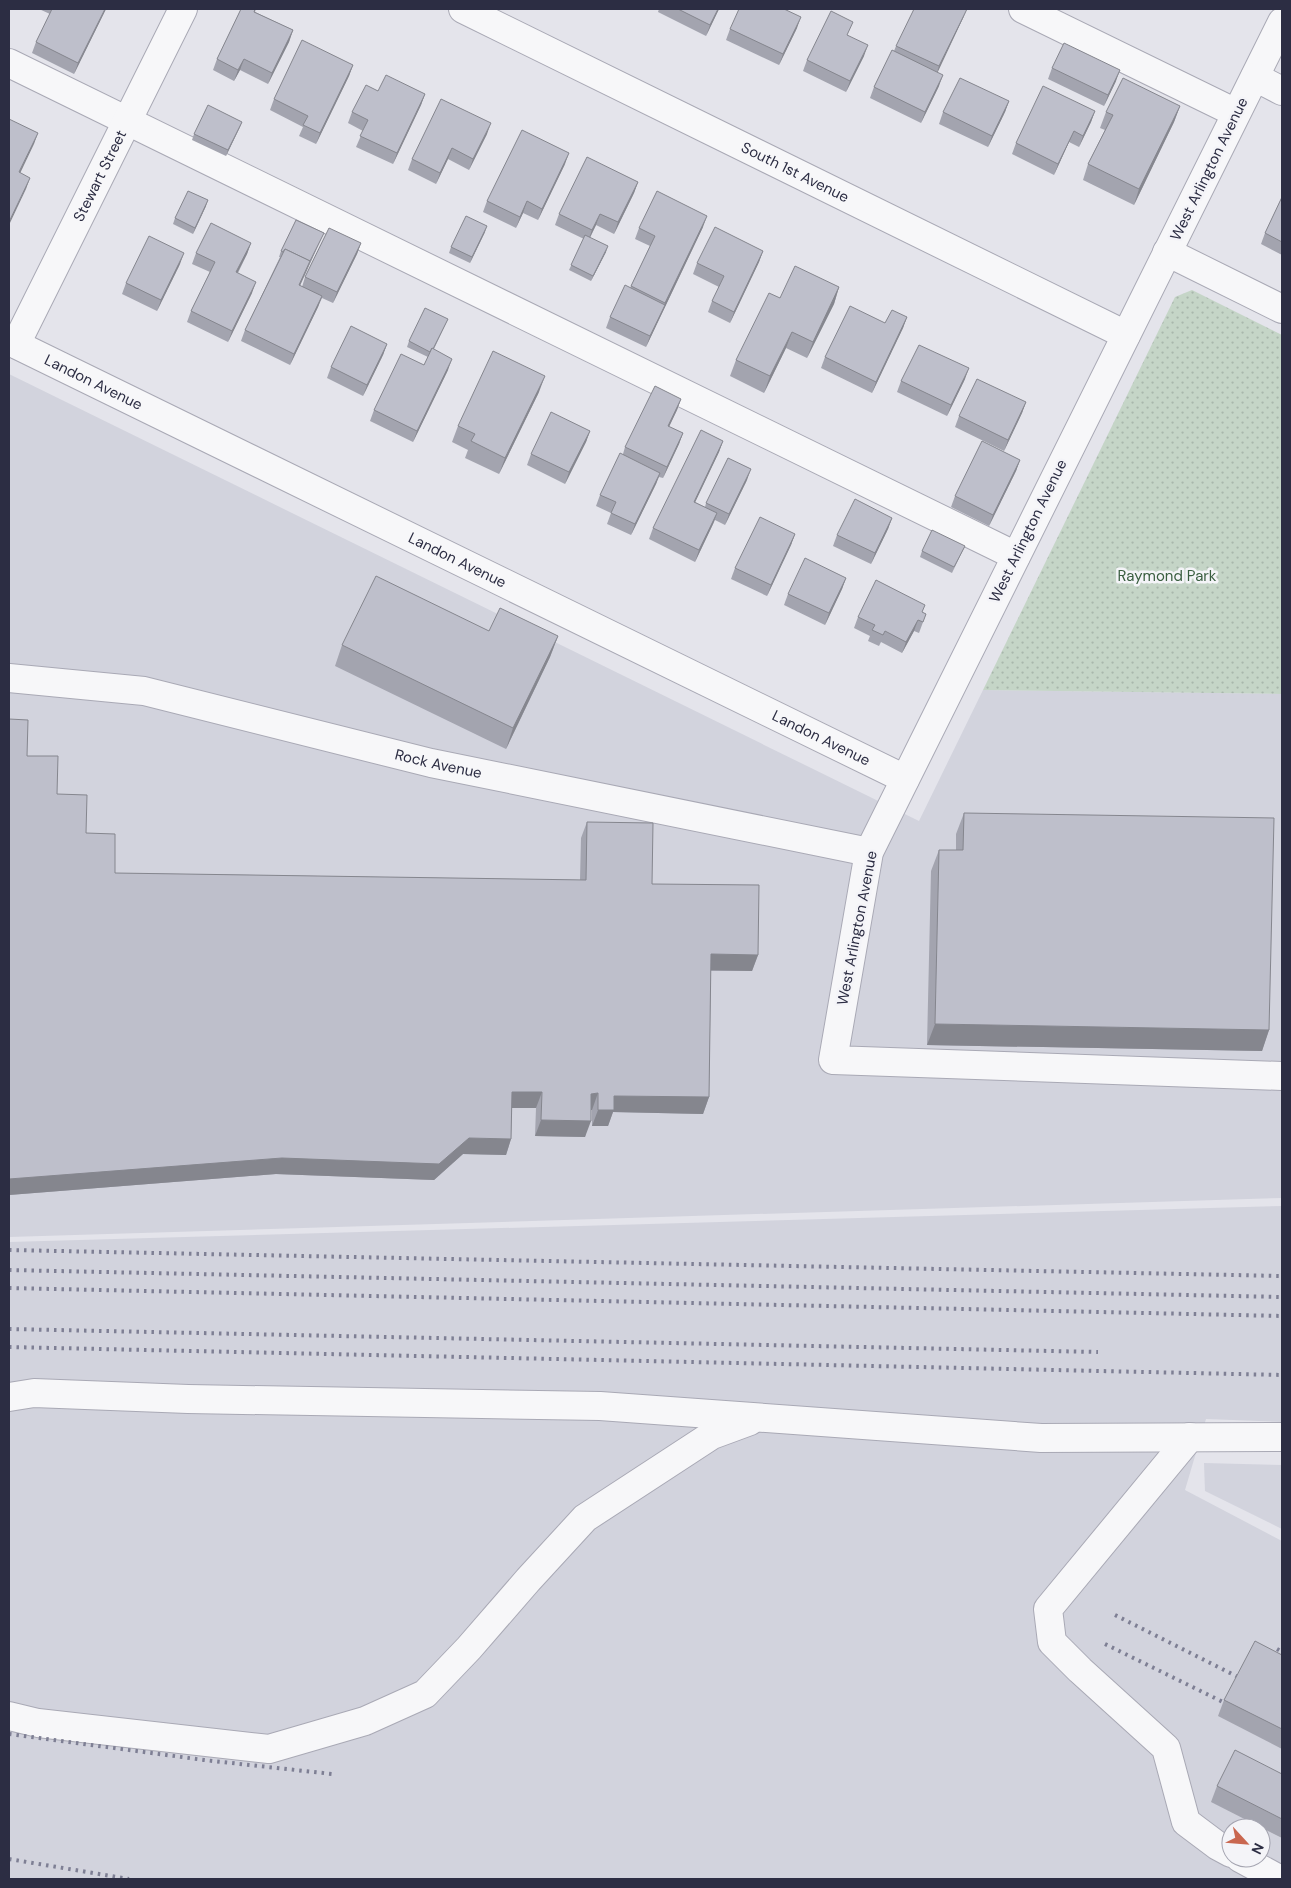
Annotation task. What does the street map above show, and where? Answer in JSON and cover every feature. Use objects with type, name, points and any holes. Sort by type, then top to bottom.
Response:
[{"type":"street","name":"Stewart Street","points":[[12,342],[127,122],[183,9]]},
{"type":"street","name":"South 1st Avenue","points":[[463,9],[1126,334]]},
{"type":"street","points":[[1023,9],[1236,113]]},
{"type":"street","name":"West Arlington Avenue","points":[[1282,22],[869,852],[833,1060],[1282,1076]]},
{"type":"street","points":[[9,63],[1016,556]]},
{"type":"street","points":[[1255,77],[1282,91]]},
{"type":"street","points":[[1167,252],[1282,309]]},
{"type":"street","name":"Landon Avenue","points":[[12,342],[906,779]]},
{"type":"street","name":"Rock Avenue","points":[[9,678],[144,691],[431,764],[869,852]]},
{"type":"street","points":[[9,1397],[34,1393],[188,1399],[600,1406],[1041,1438],[1282,1437]]},
{"type":"street","points":[[9,1716],[38,1723],[269,1749],[365,1721],[425,1694],[469,1648],[585,1518],[712,1435],[756,1418]]},
{"type":"street","points":[[1190,1437],[1048,1608],[1052,1642],[1166,1748],[1186,1822],[1221,1848]]},
{"type":"street","points":[[1259,1868],[1279,1879]]},
{"type":"shaded area","points":[[9,374],[919,821],[983,690],[1282,694],[1282,1198],[9,1237]]},
{"type":"shaded area","points":[[1282,1206],[1282,1422],[1206,1419],[1185,1490],[1282,1541],[1282,1879],[9,1879],[9,1242]]},
{"type":"shaded area","points":[[1204,1463],[1282,1465],[1282,1529],[1205,1491]]},
{"type":"green space","name":"Raymond Park","points":[[1192,290],[1282,335],[1282,694],[983,690],[1175,297]]},
{"type":"building","points":[[52,9],[105,9],[78,63],[36,42]]},
{"type":"building","points":[[241,9],[255,9],[254,12],[293,30],[272,73],[244,59],[238,70],[217,59]]},
{"type":"building","points":[[678,9],[718,9],[710,25]]},
{"type":"building","points":[[739,9],[784,9],[801,17],[783,54],[730,29]]},
{"type":"building","points":[[914,9],[967,9],[939,66],[896,46]]},
{"type":"building","points":[[831,11],[853,22],[847,35],[868,45],[850,81],[807,60]]},
{"type":"building","points":[[302,40],[353,65],[320,133],[303,125],[308,116],[274,99]]},
{"type":"building","points":[[1064,43],[1120,70],[1108,95],[1052,68]]},
{"type":"building","points":[[892,50],[943,75],[925,112],[874,87]]},
{"type":"building","points":[[386,75],[425,94],[397,153],[360,136],[368,120],[352,112],[366,85],[378,91]]},
{"type":"building","points":[[960,78],[1009,101],[992,136],[943,112]]},
{"type":"building","points":[[1123,78],[1180,106],[1139,189],[1088,164],[1113,115],[1106,112]]},
{"type":"building","points":[[1043,86],[1095,111],[1083,136],[1074,131],[1058,164],[1016,143]]},
{"type":"building","points":[[441,99],[491,123],[473,159],[452,148],[440,173],[412,159]]},
{"type":"building","points":[[208,105],[242,122],[228,150],[194,134]]},
{"type":"building","points":[[9,119],[38,133],[19,172],[30,178],[9,222]]},
{"type":"building","points":[[522,130],[569,153],[542,209],[527,201],[520,217],[487,201]]},
{"type":"building","points":[[587,157],[638,182],[618,222],[600,214],[592,230],[559,214]]},
{"type":"building","points":[[188,191],[208,200],[195,228],[175,218]]},
{"type":"building","points":[[657,191],[707,216],[665,303],[631,286],[655,236],[639,228]]},
{"type":"building","points":[[1282,197],[1282,242],[1265,233]]},
{"type":"building","points":[[466,216],[487,226],[472,257],[451,247]]},
{"type":"building","points":[[296,220],[324,233],[310,261],[285,249],[283,252],[281,251]]},
{"type":"building","points":[[211,223],[251,243],[236,272],[256,282],[232,331],[191,311],[215,262],[196,253]]},
{"type":"building","points":[[715,227],[763,251],[734,312],[712,301],[724,276],[697,263]]},
{"type":"building","points":[[329,228],[361,243],[337,292],[305,277]]},
{"type":"building","points":[[585,235],[608,246],[593,276],[571,265]]},
{"type":"building","points":[[149,236],[184,253],[161,300],[126,283]]},
{"type":"building","points":[[285,249],[310,261],[299,285],[322,296],[294,354],[245,330]]},
{"type":"building","points":[[795,266],[839,287],[813,342],[792,332],[770,376],[736,360],[769,293],[780,298]]},
{"type":"building","points":[[625,285],[665,305],[650,336],[610,317]]},
{"type":"building","points":[[850,306],[885,323],[892,310],[907,317],[876,382],[825,357]]},
{"type":"building","points":[[425,308],[448,319],[430,352],[409,341]]},
{"type":"building","points":[[351,326],[387,344],[367,385],[331,367]]},
{"type":"building","points":[[919,345],[969,368],[951,405],[901,381]]},
{"type":"building","points":[[432,348],[452,359],[417,431],[374,410],[401,354],[424,365]]},
{"type":"building","points":[[493,351],[545,376],[505,458],[471,441],[475,434],[458,426]]},
{"type":"building","points":[[977,379],[1026,402],[1008,440],[959,416]]},
{"type":"building","points":[[655,386],[681,399],[668,426],[683,433],[667,467],[625,447]]},
{"type":"building","points":[[551,412],[590,431],[569,472],[531,454]]},
{"type":"building","points":[[701,430],[723,441],[694,502],[717,513],[699,550],[653,528]]},
{"type":"building","points":[[982,441],[1020,460],[993,515],[955,496]]},
{"type":"building","points":[[620,453],[660,473],[635,524],[611,513],[616,502],[600,495]]},
{"type":"building","points":[[728,458],[751,469],[729,514],[706,503]]},
{"type":"building","points":[[855,499],[892,518],[875,553],[837,535]]},
{"type":"building","points":[[760,517],[795,534],[771,585],[735,568]]},
{"type":"building","points":[[932,530],[965,546],[954,567],[922,551]]},
{"type":"building","points":[[805,558],[846,578],[829,613],[788,594]]},
{"type":"building","points":[[376,576],[489,631],[500,608],[558,636],[513,728],[342,645]]},
{"type":"building","points":[[876,580],[925,605],[922,612],[926,614],[923,622],[918,620],[906,642],[885,631],[883,635],[872,630],[875,625],[858,617]]},
{"type":"building","points":[[9,719],[28,720],[27,756],[58,756],[57,794],[87,795],[86,833],[115,834],[115,873],[586,880],[587,822],[653,823],[652,884],[759,885],[758,955],[711,954],[709,1097],[614,1096],[614,1110],[598,1110],[598,1093],[591,1094],[591,1121],[541,1120],[542,1092],[512,1092],[511,1139],[469,1138],[439,1164],[282,1158],[9,1179]]},
{"type":"building","points":[[964,813],[1274,818],[1269,1030],[935,1024],[939,850],[963,850]]},
{"type":"building","points":[[1255,1641],[1282,1655],[1282,1729],[1224,1700]]},
{"type":"building","points":[[1235,1750],[1282,1774],[1282,1819],[1217,1786]]},
{"type":"railway","points":[[9,1250],[1282,1276]]},
{"type":"railway","points":[[9,1270],[1282,1297]]},
{"type":"railway","points":[[9,1288],[1282,1316]]},
{"type":"railway","points":[[9,1329],[1098,1352]]},
{"type":"railway","points":[[9,1347],[1282,1375]]},
{"type":"railway","points":[[1115,1615],[1238,1677]]},
{"type":"railway","points":[[1105,1644],[1225,1703]]},
{"type":"railway","points":[[1277,1649],[1282,1652]]},
{"type":"railway","points":[[9,1734],[204,1760],[332,1774]]},
{"type":"railway","points":[[9,1859],[129,1879]]}]
